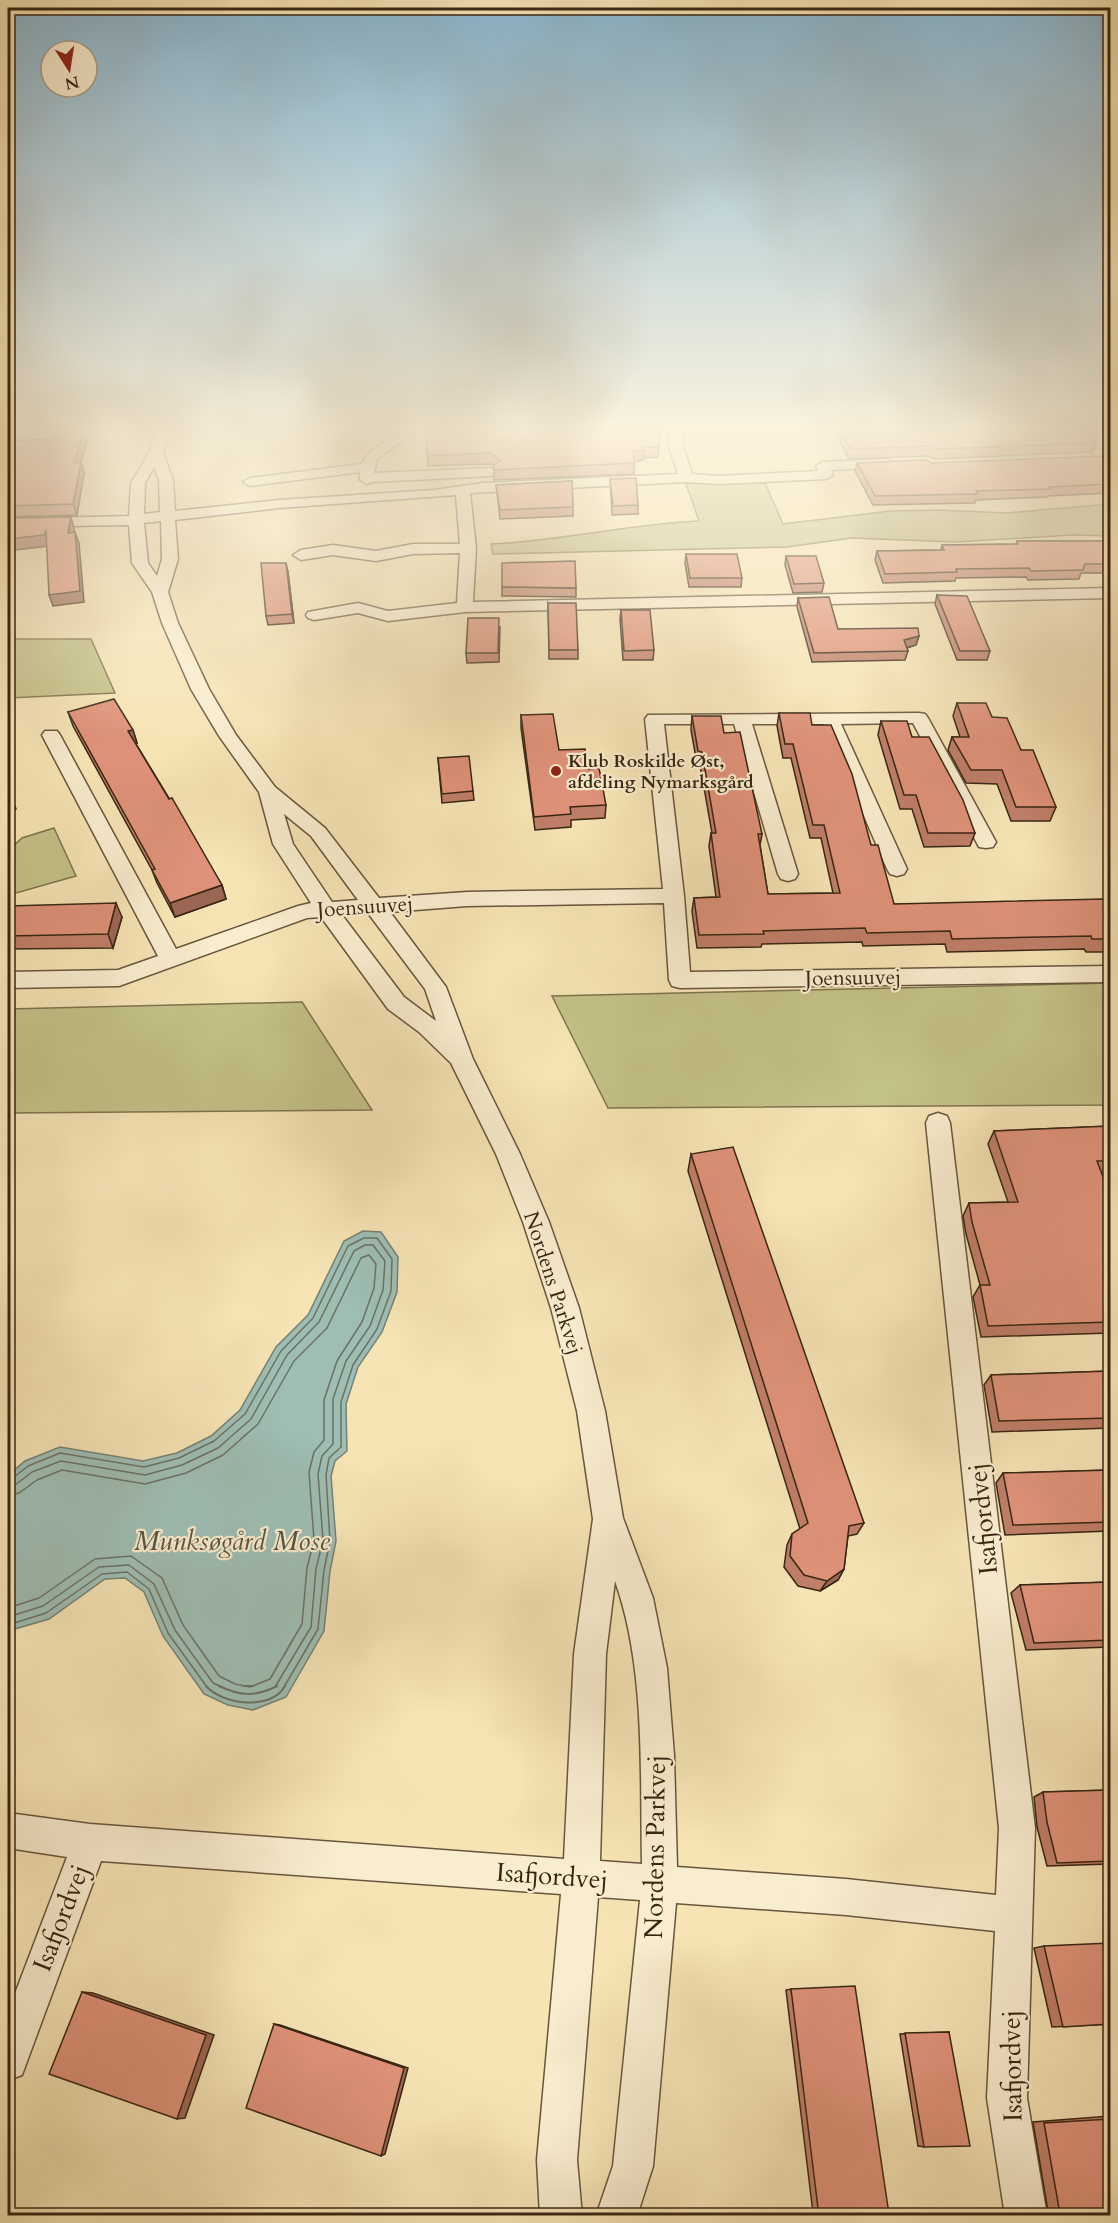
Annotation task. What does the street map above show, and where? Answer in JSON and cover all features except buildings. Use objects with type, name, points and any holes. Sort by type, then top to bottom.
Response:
[{"type":"street","name":"Nordens Parkvej","points":[[137,533],[140,563],[160,592],[170,623],[200,689],[228,736],[268,791],[318,832],[377,907],[435,987],[461,1059],[508,1154],[536,1222],[564,1308],[591,1411],[608,1518],[637,1598],[651,1668],[657,1755],[660,1885],[633,2166],[616,2216]]},
{"type":"street","points":[[160,592],[170,559],[168,533]]},
{"type":"street","points":[[465,607],[467,533]]},
{"type":"street","points":[[301,555],[333,550],[376,556],[413,549],[468,548]]},
{"type":"street","points":[[314,615],[358,608],[388,615],[465,607],[1110,593]]},
{"type":"street","points":[[741,718],[788,874]]},
{"type":"street","points":[[830,718],[897,869]]},
{"type":"street","name":"Joensuuvej","points":[[986,842],[919,718],[654,719],[674,896],[680,980],[1110,974]]},
{"type":"street","points":[[51,735],[171,959]]},
{"type":"street","name":"Nordens Parkvej","points":[[268,791],[283,844],[325,908],[396,1003],[427,1026],[461,1059]]},
{"type":"street","name":"Joensuuvej","points":[[8,980],[119,978],[305,911],[325,908],[377,907],[467,899],[674,896]]},
{"type":"street","name":"Isafjordvej","points":[[938,1123],[1017,1828],[1007,2098],[1026,2216]]},
{"type":"street","name":"Nordens Parkvej","points":[[561,2216],[557,2160],[581,1878],[591,1654],[608,1518]]},
{"type":"street","name":"Isafjordvej","points":[[8,1831],[90,1842],[846,1897],[1013,1915]]},
{"type":"street","name":"Isafjordvej","points":[[8,2061],[90,1842]]},
{"type":"shaded area","points":[[593,533],[1110,533],[1110,536],[1072,535],[956,542],[852,538],[787,547],[493,554],[491,544]]},
{"type":"shaded area","points":[[8,639],[91,639],[115,693],[8,698]]},
{"type":"shaded area","points":[[54,828],[76,876],[16,893],[8,889],[8,851],[22,838]]},
{"type":"shaded area","points":[[1110,983],[1110,1105],[608,1108],[552,996]]},
{"type":"shaded area","points":[[302,1002],[372,1110],[8,1113],[8,1009]]},
{"type":"water","name":"Munksøgård Mose","points":[[363,1231],[381,1232],[398,1257],[397,1292],[382,1332],[358,1367],[346,1404],[347,1451],[335,1461],[331,1476],[336,1541],[330,1571],[324,1631],[286,1697],[253,1710],[228,1705],[204,1694],[163,1636],[144,1592],[125,1578],[105,1579],[49,1619],[8,1631],[8,1475],[25,1461],[60,1447],[143,1461],[177,1453],[211,1436],[240,1410],[276,1347],[308,1315],[344,1241]]},
{"type":"place","name":"Klub Roskilde Øst, afdeling Nymarksgård","points":[[556,771]]}]
